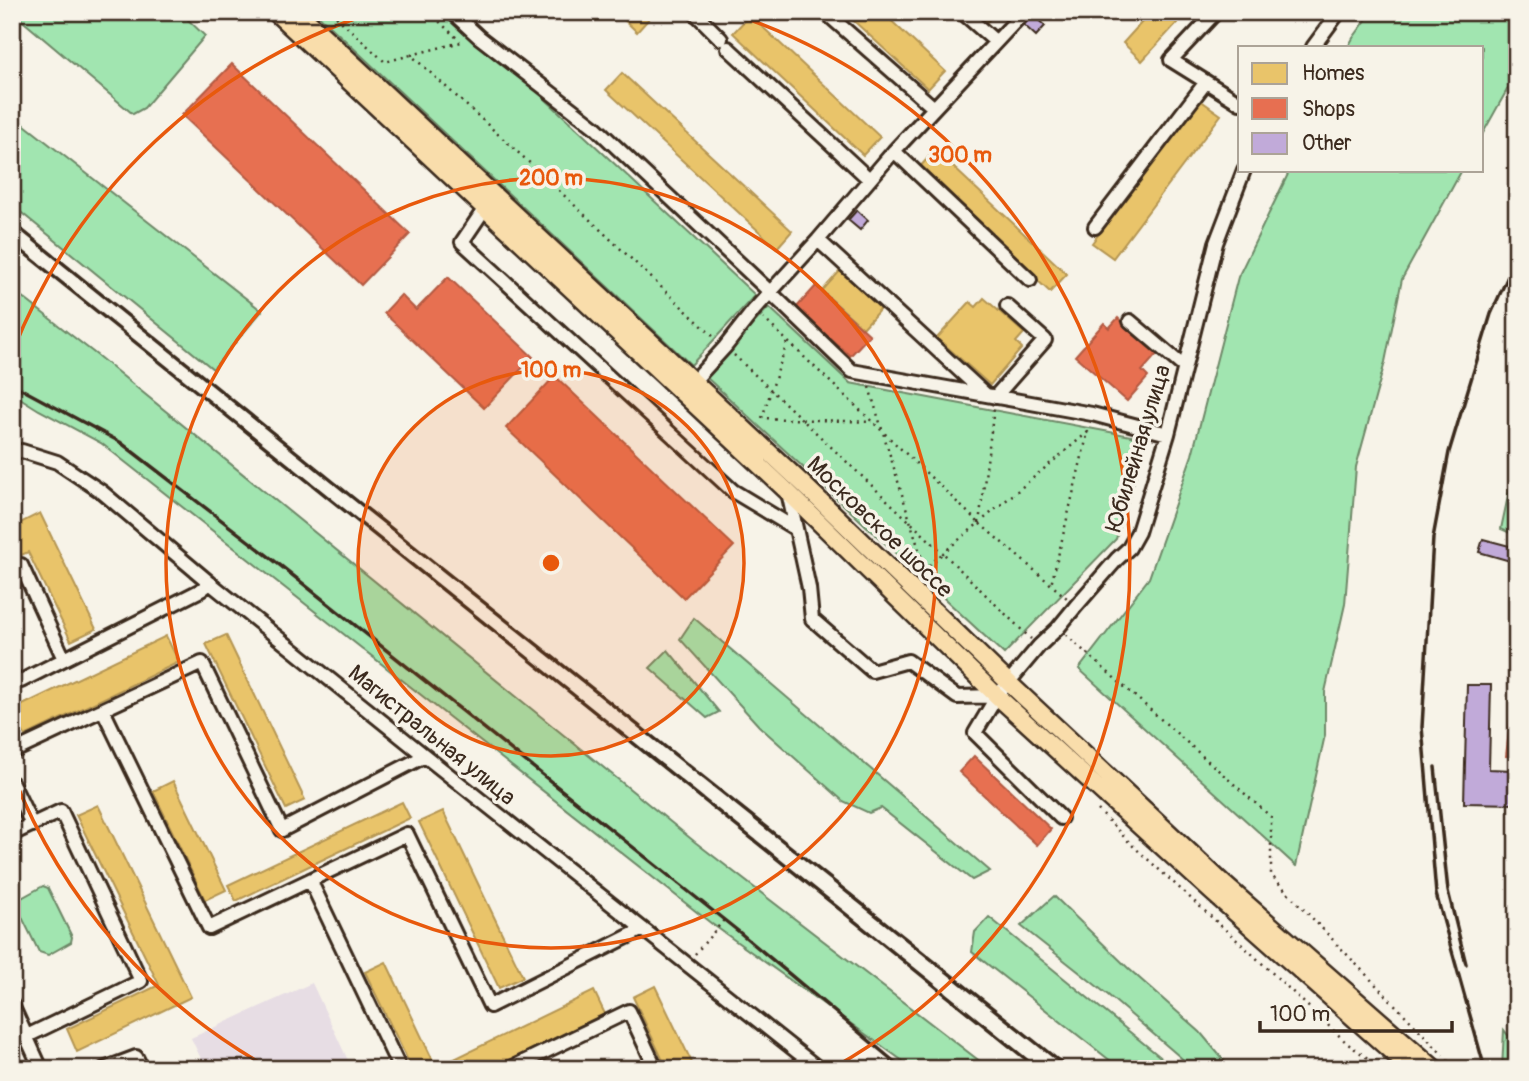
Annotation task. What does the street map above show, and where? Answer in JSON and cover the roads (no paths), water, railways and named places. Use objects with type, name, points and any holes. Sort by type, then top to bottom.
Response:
[{"type":"main road","name":"Московское шоссе","points":[[275,12],[788,492],[997,696],[1411,1069]]},
{"type":"main road","name":"Московское шоссе","points":[[298,12],[802,482],[1009,683],[1225,885],[1435,1069]]},
{"type":"street","points":[[452,12],[478,37],[595,127],[852,371],[1092,414],[1168,434]]},
{"type":"street","points":[[694,12],[869,179]]},
{"type":"street","points":[[706,23],[716,12]]},
{"type":"street","points":[[825,12],[934,108]]},
{"type":"street","points":[[962,12],[996,42]]},
{"type":"street","points":[[693,382],[894,151],[1024,12]]},
{"type":"street","points":[[1216,12],[1171,60],[1238,102]]},
{"type":"street","points":[[1314,46],[1339,12]]},
{"type":"street","points":[[1095,227],[1206,82]]},
{"type":"street","points":[[894,151],[1030,280]]},
{"type":"street","name":"Юбилейная улица","points":[[1061,818],[975,733],[997,696],[1129,548],[1138,532],[1168,434],[1216,243],[1243,172]]},
{"type":"street","points":[[485,208],[463,242],[733,491],[796,529]]},
{"type":"street","points":[[818,240],[991,396]]},
{"type":"street","points":[[991,396],[1045,340],[1007,306]]},
{"type":"street","points":[[1130,321],[1184,367]]},
{"type":"street","name":"Магистральная улица","points":[[12,452],[22,451],[57,462],[102,492],[425,757],[819,1069]]},
{"type":"street","points":[[788,492],[809,588],[812,619],[872,671],[908,661],[957,696],[997,696]]},
{"type":"street","points":[[12,569],[21,565],[64,659]]},
{"type":"street","points":[[20,681],[210,583]]},
{"type":"street","points":[[12,752],[202,663],[282,830],[425,757]]},
{"type":"street","points":[[103,710],[209,928],[407,834],[490,1006],[643,929]]},
{"type":"street","points":[[12,783],[32,825]]},
{"type":"street","points":[[12,834],[61,811],[141,981],[25,1037]]},
{"type":"street","points":[[310,880],[400,1069]]},
{"type":"street","points":[[12,1005],[41,1069]]},
{"type":"street","points":[[509,1069],[629,1011],[656,1069]]},
{"type":"street","points":[[537,1055],[543,1069]]},
{"type":"street","points":[[104,1069],[136,1057],[142,1069]]},
{"type":"railway","points":[[12,222],[1069,1069]]},
{"type":"railway","points":[[12,243],[1038,1069]]},
{"type":"railway","points":[[1485,1069],[1436,894],[1422,727],[1433,538],[1449,452],[1491,314],[1517,256]]},
{"type":"railway","points":[[12,384],[120,442],[281,566],[738,931],[903,1069]]},
{"type":"railway","points":[[1435,767],[1448,891],[1466,964]]}]
